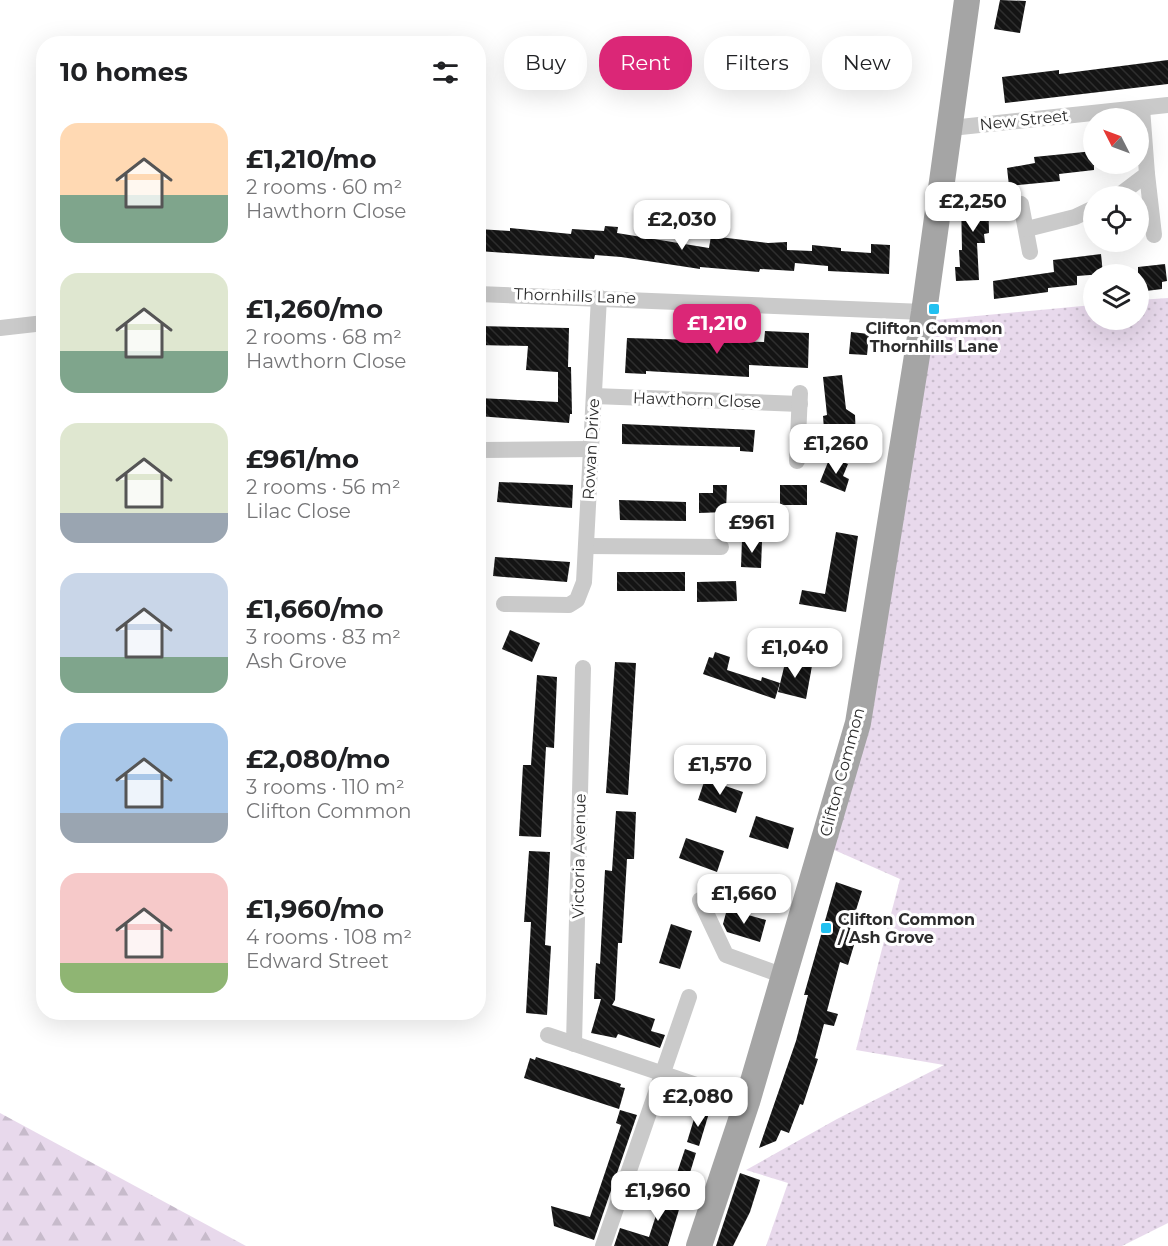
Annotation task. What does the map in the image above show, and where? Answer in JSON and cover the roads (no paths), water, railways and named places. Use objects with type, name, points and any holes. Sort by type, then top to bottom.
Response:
[{"type":"main road","name":"Clifton Common","points":[[699,1246],[747,1102],[858,723],[924,312],[967,0]]},
{"type":"street","name":"New Street","points":[[1142,108],[1168,105]]},
{"type":"street","name":"New Street","points":[[951,128],[1083,114]]},
{"type":"street","points":[[1131,186],[1147,174]]},
{"type":"street","points":[[1147,174],[1154,235]]},
{"type":"street","points":[[1021,204],[1030,252]]},
{"type":"street","points":[[1027,229],[1075,218],[1083,214]]},
{"type":"street","name":"Thornhills Lane","points":[[486,294],[924,312]]},
{"type":"street","name":"Rowan Drive","points":[[504,604],[569,605],[577,600],[584,582],[599,297]]},
{"type":"street","points":[[0,328],[36,325]]},
{"type":"street","name":"Hawthorn Close","points":[[594,396],[800,398],[797,461]]},
{"type":"street","points":[[486,450],[591,449]]},
{"type":"street","points":[[586,546],[722,547]]},
{"type":"street","name":"Victoria Avenue","points":[[574,1044],[584,668]]},
{"type":"street","points":[[700,900],[726,956],[784,976]]},
{"type":"street","points":[[603,1246],[689,997]]},
{"type":"street","points":[[548,1035],[747,1102]]},
{"type":"place","name":"Clifton Common Thornhills Lane","points":[[934,309]]},
{"type":"place","name":"Clifton Common / Ash Grove","points":[[826,928]]}]
